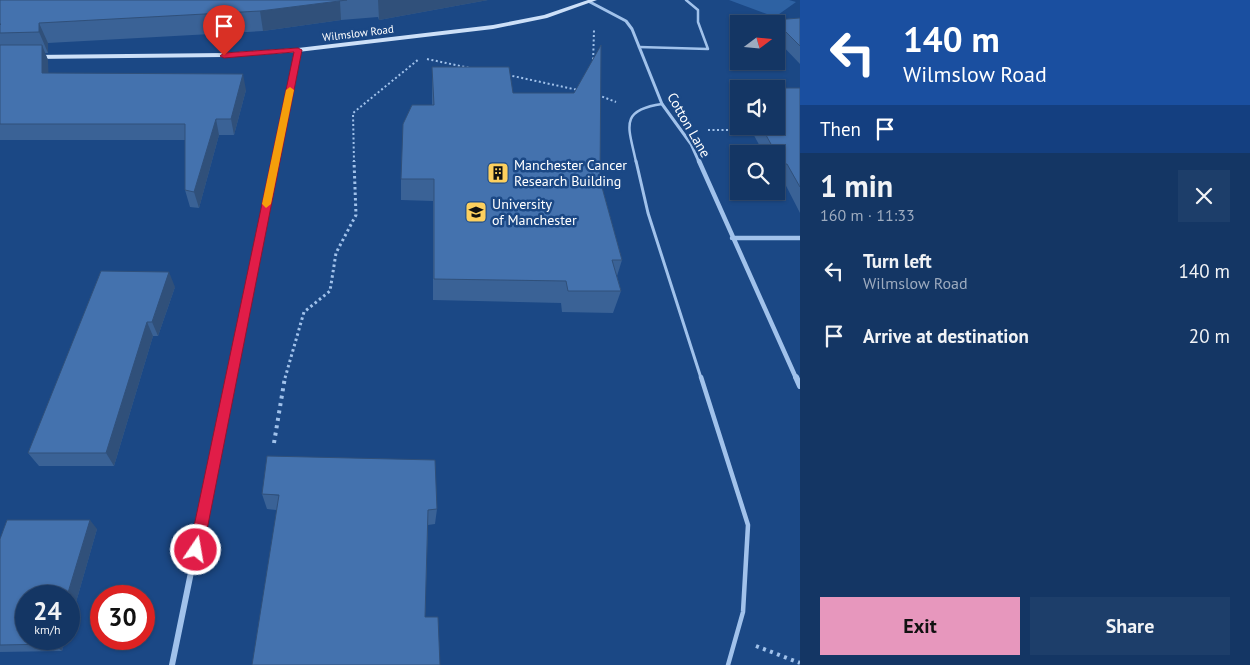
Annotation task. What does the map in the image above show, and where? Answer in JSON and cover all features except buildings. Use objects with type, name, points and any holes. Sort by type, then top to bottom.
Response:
[{"type":"main road","name":"Wilmslow Road","points":[[29,57],[224,56],[298,50],[493,27],[545,18],[592,1]]},
{"type":"street","name":"Cotton Lane","points":[[592,1],[626,20],[632,29],[662,104],[691,144],[800,386]]},
{"type":"street","points":[[172,665],[298,50]]},
{"type":"street","points":[[732,238],[800,238]]},
{"type":"lane","points":[[639,47],[708,49],[698,22],[698,10],[686,0]]},
{"type":"lane","points":[[662,104],[640,107],[630,117],[630,130],[648,213],[748,525],[743,612],[728,665]]},
{"type":"path","points":[[592,1],[594,28],[593,65]]},
{"type":"path","points":[[388,39],[422,58],[478,69]]},
{"type":"path","points":[[274,442],[284,382],[304,312],[330,291],[336,253],[356,215],[353,113],[422,58]]},
{"type":"path","points":[[507,75],[583,91]]},
{"type":"path","points":[[592,93],[618,103]]},
{"type":"path","points":[[681,131],[730,130]]},
{"type":"path","points":[[736,635],[767,652],[800,663]]},
{"type":"shaded area","points":[[729,0],[789,0],[796,2],[778,15],[770,15]]},
{"type":"slow traffic","points":[[266,204],[290,90]]},
{"type":"place","name":"Manchester Cancer Research Building","points":[[498,173]]},
{"type":"place","name":"University of Manchester","points":[[476,212]]},
{"type":"route","points":[[196,550],[298,50],[224,56]]}]
